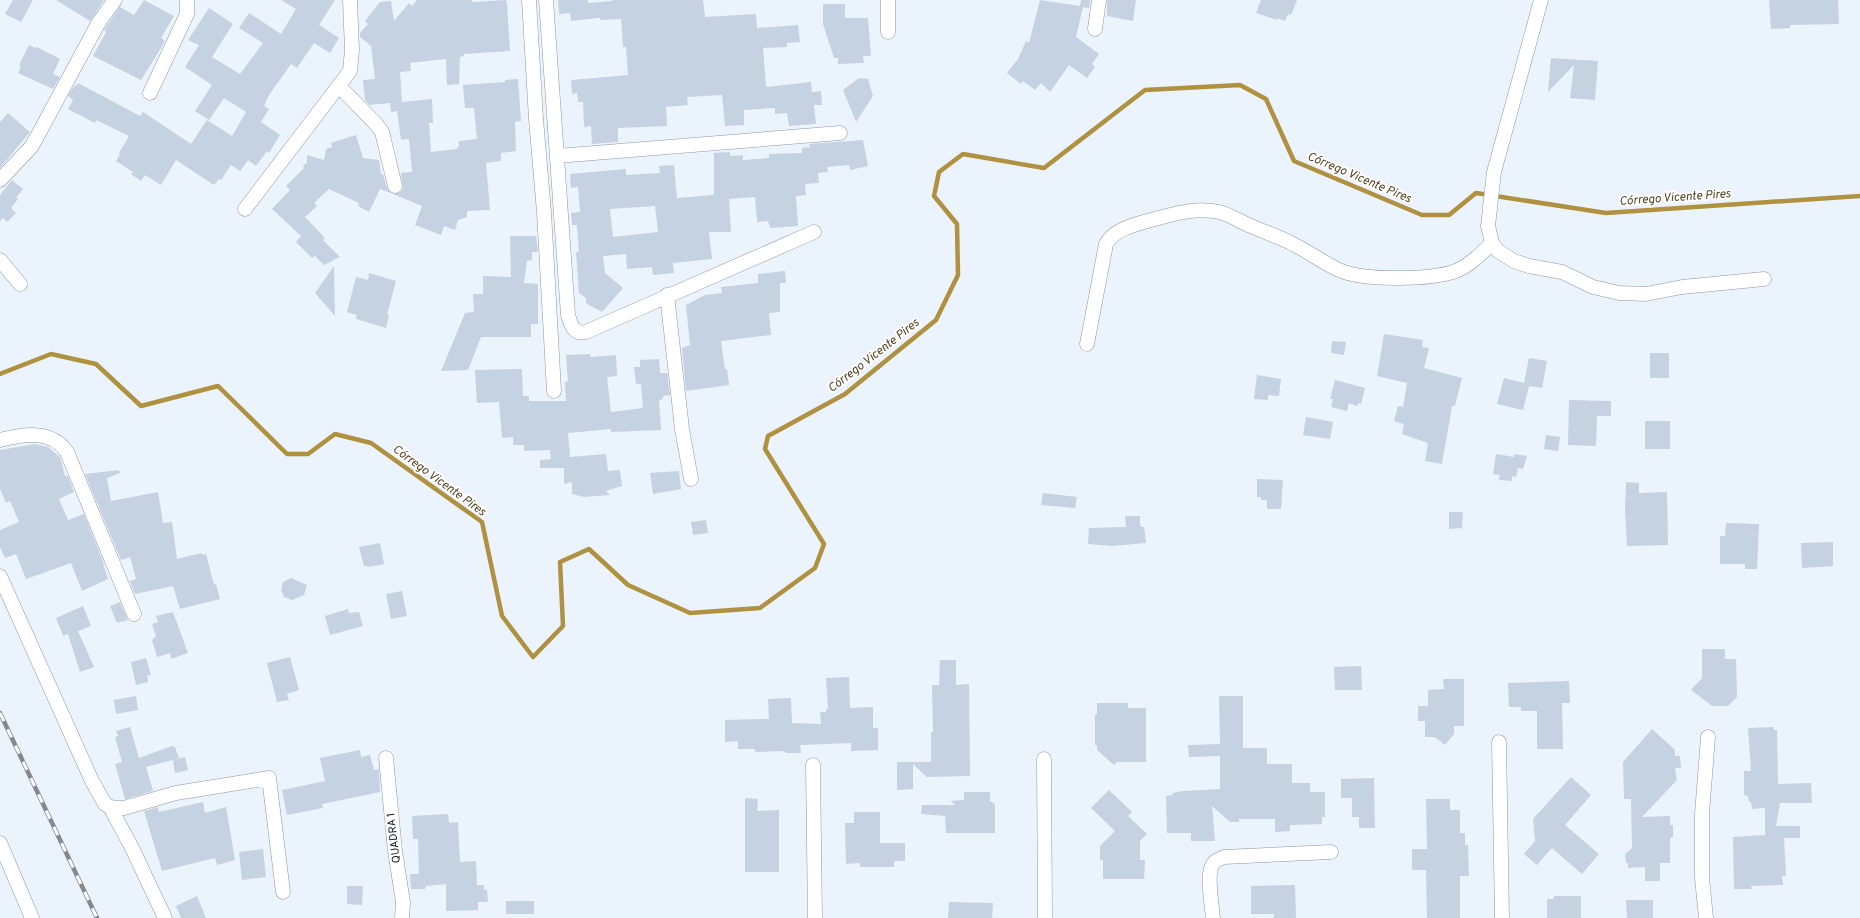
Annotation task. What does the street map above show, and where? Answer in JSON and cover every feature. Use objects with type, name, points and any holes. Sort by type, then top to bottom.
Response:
[{"type":"street","points":[[0,180],[32,146],[99,22],[115,0]]},
{"type":"street","points":[[150,93],[187,14],[187,0]]},
{"type":"street","points":[[245,209],[350,71],[352,62],[350,0]]},
{"type":"street","points":[[529,0],[536,119],[544,212],[554,391]]},
{"type":"street","points":[[546,0],[568,315],[573,328],[580,333],[586,332],[667,295],[814,232]]},
{"type":"street","points":[[888,0],[888,32]]},
{"type":"street","points":[[1095,28],[1098,0]]},
{"type":"street","points":[[1541,0],[1498,156],[1488,226],[1492,243],[1498,251],[1514,261],[1529,266],[1562,272],[1593,287],[1619,293],[1646,294],[1682,287],[1764,279]]},
{"type":"street","points":[[339,86],[382,132],[395,186]]},
{"type":"street","points":[[557,156],[840,133]]},
{"type":"street","points":[[1087,344],[1106,244],[1109,239],[1122,230],[1145,221],[1188,211],[1204,210],[1221,212],[1288,242],[1338,270],[1363,276],[1420,277],[1456,271],[1470,263],[1492,243]]},
{"type":"street","points":[[0,260],[20,284]]},
{"type":"street","points":[[667,295],[682,429],[691,480]]},
{"type":"street","points":[[0,440],[25,435],[48,436],[63,446],[67,452],[134,614]]},
{"type":"street","points":[[0,576],[92,781],[100,797],[110,807],[132,848],[165,918]]},
{"type":"street","points":[[1706,918],[1702,878],[1702,814],[1708,737]]},
{"type":"street","points":[[1499,742],[1502,918]]},
{"type":"street","name":"QUADRA 1","points":[[386,758],[395,851],[403,902],[402,918]]},
{"type":"street","points":[[1044,759],[1045,918]]},
{"type":"street","points":[[813,765],[815,918]]},
{"type":"street","points":[[110,807],[124,808],[176,793],[269,778],[284,892]]},
{"type":"street","points":[[0,843],[32,918]]},
{"type":"street","points":[[1213,918],[1209,871],[1214,862],[1218,859],[1224,857],[1331,852]]},
{"type":"building","points":[[13,0],[33,0],[21,22],[5,14]]},
{"type":"building","points":[[56,0],[104,0],[90,21]]},
{"type":"building","points":[[144,0],[174,16],[161,38],[165,41],[141,80],[93,56],[106,32],[104,30],[120,7],[134,15]]},
{"type":"building","points":[[281,0],[335,0],[319,25],[339,38],[330,53],[314,43],[297,68],[291,64],[269,95],[264,106],[269,109],[261,122],[280,135],[269,153],[267,151],[256,166],[248,160],[240,171],[231,165],[221,180],[219,179],[214,185],[176,160],[161,185],[145,175],[141,181],[131,174],[133,172],[116,161],[129,136],[96,120],[95,123],[68,109],[73,100],[68,96],[78,83],[140,116],[143,112],[191,144],[207,120],[232,136],[246,112],[224,98],[209,120],[195,111],[212,85],[185,67],[199,45],[188,40],[209,8],[233,24],[212,57],[240,74],[263,43],[239,28],[249,13],[281,34],[296,9]]},
{"type":"building","points":[[417,0],[472,0],[472,2],[506,0],[507,4],[510,51],[464,54],[464,56],[460,57],[459,84],[447,85],[446,59],[410,63],[411,71],[400,72],[402,102],[432,99],[433,123],[429,123],[431,152],[457,149],[457,147],[459,147],[459,141],[477,139],[474,108],[465,108],[463,85],[505,82],[505,80],[518,79],[521,121],[515,122],[516,151],[501,153],[501,161],[486,163],[490,210],[467,211],[467,217],[458,220],[455,230],[444,226],[441,235],[415,225],[422,206],[393,194],[401,192],[403,189],[401,173],[412,172],[409,139],[401,140],[397,111],[391,112],[390,103],[369,105],[365,100],[363,80],[375,79],[371,46],[360,37],[360,33],[368,24],[365,21],[380,2],[391,1],[394,21],[409,3],[412,6]]},
{"type":"building","points":[[558,0],[588,0],[588,3],[613,1],[612,0],[703,0],[705,17],[756,14],[757,28],[798,25],[800,42],[787,43],[787,47],[763,48],[766,87],[811,82],[812,92],[821,91],[822,105],[814,105],[816,124],[789,126],[787,113],[775,114],[775,108],[744,110],[744,125],[725,126],[722,95],[687,97],[688,105],[666,107],[667,126],[618,128],[618,142],[592,144],[591,126],[584,127],[583,102],[578,102],[577,93],[572,94],[571,80],[628,75],[626,47],[623,47],[621,19],[600,20],[600,18],[598,18],[571,21],[570,13],[559,14]]},
{"type":"building","points":[[1040,0],[1080,6],[1081,0],[1090,0],[1089,8],[1083,7],[1076,37],[1099,54],[1092,64],[1095,67],[1087,78],[1069,65],[1050,92],[1041,83],[1035,90],[1023,81],[1021,84],[1007,73],[1018,59],[1026,41],[1029,43]]},
{"type":"building","points":[[1107,0],[1136,0],[1133,21],[1107,16]]},
{"type":"building","points":[[1261,0],[1297,0],[1291,15],[1288,14],[1285,21],[1256,13]]},
{"type":"building","points":[[1769,0],[1838,0],[1839,24],[1790,25],[1790,28],[1771,29]]},
{"type":"building","points":[[823,4],[845,4],[845,18],[868,18],[871,56],[863,56],[864,63],[838,64],[838,58],[834,58],[823,24]]},
{"type":"building","points":[[29,45],[36,48],[37,47],[60,59],[53,74],[60,77],[53,89],[18,73],[21,66],[19,65]]},
{"type":"building","points":[[1551,58],[1598,61],[1595,100],[1570,98],[1574,65],[1548,92]]},
{"type":"building","points":[[859,78],[868,79],[873,96],[856,122],[843,90]]},
{"type":"building","points":[[8,113],[30,132],[0,168],[0,122]]},
{"type":"building","points":[[356,135],[363,158],[379,160],[381,174],[383,174],[387,188],[391,193],[380,189],[369,212],[358,206],[359,203],[329,189],[314,203],[317,206],[305,217],[325,238],[323,240],[340,257],[324,265],[315,256],[312,258],[296,242],[301,236],[272,209],[290,190],[286,186],[304,168],[303,166],[307,163],[307,155],[324,160],[326,149],[332,147],[331,143]]},
{"type":"building","points":[[863,140],[868,166],[850,170],[849,165],[827,167],[828,172],[818,173],[819,183],[805,184],[806,195],[796,196],[798,226],[770,228],[768,221],[757,222],[755,197],[729,199],[731,232],[709,232],[712,259],[673,263],[674,273],[653,275],[652,267],[627,269],[626,254],[603,256],[605,273],[623,288],[602,312],[586,303],[586,298],[579,293],[576,252],[579,252],[577,225],[572,225],[571,213],[580,212],[578,187],[571,188],[570,174],[626,169],[626,175],[660,173],[659,166],[674,165],[677,198],[714,195],[714,153],[730,152],[730,156],[743,155],[743,160],[769,158],[769,154],[802,153],[802,148],[810,147],[809,144]],"holes":[[[655,206],[658,232],[613,237],[610,209]]]},
{"type":"building","points":[[12,180],[23,189],[11,208],[16,213],[7,222],[3,218],[0,221],[0,195]]},
{"type":"building","points":[[510,236],[536,236],[538,252],[532,252],[532,260],[527,261],[524,283],[538,284],[538,324],[531,324],[531,337],[481,337],[468,370],[441,371],[465,313],[474,312],[473,294],[483,294],[483,276],[511,277]]},
{"type":"building","points":[[334,266],[335,316],[315,293]]},
{"type":"building","points":[[785,271],[786,283],[780,283],[780,312],[769,313],[771,335],[721,341],[729,385],[686,391],[682,348],[690,345],[686,305],[705,295],[722,293],[721,287],[758,283],[758,274]]},
{"type":"building","points":[[369,273],[396,281],[387,315],[389,315],[386,328],[356,319],[357,315],[347,312],[356,277],[368,280]]},
{"type":"building","points":[[1384,334],[1423,340],[1422,347],[1429,348],[1424,368],[1462,378],[1455,406],[1452,406],[1442,464],[1425,461],[1428,443],[1402,434],[1404,424],[1394,421],[1398,406],[1403,407],[1407,383],[1377,376]]},
{"type":"building","points":[[1332,341],[1346,342],[1344,355],[1331,353]]},
{"type":"building","points":[[1650,353],[1669,353],[1669,378],[1650,378]]},
{"type":"building","points":[[590,354],[590,357],[616,355],[617,376],[607,377],[611,412],[643,408],[641,384],[636,384],[634,367],[640,367],[640,360],[659,359],[660,373],[667,373],[670,395],[663,396],[663,399],[659,400],[661,430],[611,432],[611,429],[568,433],[570,457],[606,454],[608,471],[620,470],[622,486],[606,491],[610,495],[584,497],[572,494],[572,482],[564,484],[564,468],[540,468],[540,460],[551,459],[550,450],[524,451],[524,445],[513,445],[513,437],[502,438],[499,402],[477,403],[475,370],[522,369],[523,396],[529,396],[529,401],[566,401],[565,382],[568,381],[566,355]]},
{"type":"building","points":[[1529,358],[1547,361],[1542,388],[1529,386],[1523,410],[1497,404],[1504,378],[1524,383]]},
{"type":"building","points":[[1257,375],[1281,379],[1279,396],[1268,395],[1268,400],[1254,399]]},
{"type":"building","points":[[1335,380],[1365,388],[1361,404],[1358,403],[1358,406],[1349,403],[1347,411],[1331,407],[1333,399],[1330,399]]},
{"type":"building","points":[[1569,400],[1611,401],[1611,416],[1597,416],[1596,446],[1568,445]]},
{"type":"building","points":[[1306,417],[1333,422],[1330,439],[1303,435]]},
{"type":"building","points":[[1645,421],[1670,421],[1670,449],[1645,449]]},
{"type":"building","points":[[1546,435],[1560,437],[1558,451],[1544,449]]},
{"type":"building","points":[[35,444],[48,447],[60,457],[65,476],[68,476],[74,492],[59,499],[68,520],[84,514],[104,564],[108,579],[82,591],[71,563],[26,579],[16,554],[5,558],[0,547],[0,530],[19,522],[10,501],[6,503],[0,489],[0,450]]},
{"type":"building","points":[[1496,454],[1514,457],[1514,454],[1527,456],[1523,469],[1518,468],[1516,477],[1512,476],[1512,481],[1499,480],[1500,475],[1493,474]]},
{"type":"building","points":[[119,470],[120,473],[107,478],[111,501],[158,492],[163,523],[172,522],[177,559],[202,553],[203,555],[206,554],[214,585],[216,584],[220,599],[180,609],[173,586],[135,594],[130,581],[136,579],[130,557],[121,560],[85,474]]},
{"type":"building","points":[[679,471],[681,489],[653,494],[650,473]]},
{"type":"building","points":[[1257,479],[1283,480],[1281,509],[1267,509],[1267,500],[1261,500],[1261,497],[1257,497]]},
{"type":"building","points":[[1626,482],[1639,483],[1639,493],[1667,492],[1668,545],[1627,546],[1625,509]]},
{"type":"building","points":[[1043,493],[1077,497],[1075,508],[1041,505]]},
{"type":"building","points":[[1449,512],[1463,512],[1462,528],[1449,529]]},
{"type":"building","points":[[1125,516],[1140,516],[1140,524],[1141,527],[1144,527],[1146,543],[1112,546],[1088,544],[1089,528],[1126,527]]},
{"type":"building","points":[[706,520],[708,533],[693,535],[691,522]]},
{"type":"building","points":[[1726,523],[1759,524],[1757,569],[1745,569],[1745,564],[1720,564],[1720,536],[1725,536]]},
{"type":"building","points":[[1833,542],[1833,566],[1802,568],[1801,543]]},
{"type":"building","points":[[380,543],[384,564],[368,567],[364,566],[359,547]]},
{"type":"building","points":[[291,578],[307,585],[304,595],[292,600],[284,597],[281,590],[283,582]]},
{"type":"building","points":[[402,591],[407,616],[391,619],[386,594]]},
{"type":"building","points":[[120,602],[128,620],[117,623],[110,606]]},
{"type":"building","points":[[83,606],[91,626],[78,631],[94,667],[80,672],[68,634],[63,636],[56,618]]},
{"type":"building","points":[[348,609],[349,613],[359,612],[363,626],[330,635],[325,616]]},
{"type":"building","points":[[173,612],[188,653],[171,659],[170,653],[157,657],[152,640],[156,636],[152,624],[158,622],[156,616]]},
{"type":"building","points":[[1702,649],[1725,649],[1725,659],[1736,659],[1737,697],[1728,706],[1712,706],[1691,690],[1702,678]]},
{"type":"building","points":[[290,657],[299,690],[287,694],[289,700],[277,702],[267,663]]},
{"type":"building","points":[[146,658],[151,675],[147,675],[148,682],[136,685],[131,662]]},
{"type":"building","points":[[940,660],[956,660],[956,685],[969,684],[970,776],[927,777],[913,764],[913,789],[897,790],[897,762],[931,762],[931,732],[933,732],[932,685],[939,685]]},
{"type":"building","points":[[1361,666],[1362,690],[1335,690],[1334,667]]},
{"type":"building","points":[[849,677],[850,708],[873,707],[873,728],[878,728],[878,750],[851,751],[851,743],[800,745],[801,753],[787,753],[782,751],[755,752],[755,749],[738,749],[738,741],[725,742],[725,720],[769,719],[768,699],[791,698],[792,723],[821,724],[820,712],[826,712],[826,709],[828,709],[826,678]]},
{"type":"building","points":[[1443,679],[1464,679],[1464,726],[1454,726],[1454,734],[1445,745],[1435,737],[1425,737],[1425,721],[1418,721],[1418,706],[1428,706],[1428,690],[1444,689]]},
{"type":"building","points":[[1569,681],[1570,703],[1562,703],[1563,749],[1537,749],[1537,711],[1521,711],[1521,707],[1509,707],[1508,683]]},
{"type":"building","points":[[136,696],[138,710],[116,714],[114,700]]},
{"type":"building","points":[[1219,696],[1243,696],[1243,748],[1267,748],[1267,764],[1292,764],[1292,783],[1310,783],[1310,792],[1325,792],[1325,817],[1322,817],[1322,824],[1290,825],[1290,831],[1275,832],[1275,819],[1239,819],[1239,822],[1230,822],[1212,806],[1215,841],[1191,841],[1191,833],[1167,833],[1166,796],[1183,791],[1220,789],[1220,756],[1189,757],[1188,745],[1220,744]]},
{"type":"building","points":[[1097,703],[1128,703],[1128,708],[1146,708],[1146,762],[1117,762],[1114,765],[1097,750],[1097,745],[1095,745],[1095,715],[1097,714]]},
{"type":"building","points":[[130,727],[139,758],[172,746],[175,747],[179,758],[146,767],[153,791],[125,799],[115,764],[122,762],[115,737],[118,736],[116,731]]},
{"type":"building","points":[[1774,727],[1774,730],[1777,730],[1778,784],[1811,783],[1812,803],[1780,803],[1776,826],[1800,826],[1800,838],[1784,838],[1786,876],[1782,876],[1783,885],[1751,886],[1752,889],[1734,889],[1733,837],[1765,835],[1765,808],[1752,809],[1748,796],[1744,795],[1744,771],[1751,771],[1748,728]]},
{"type":"building","points":[[1652,729],[1675,750],[1675,756],[1680,756],[1681,768],[1675,768],[1677,780],[1642,817],[1670,816],[1670,825],[1673,825],[1673,837],[1670,838],[1670,863],[1660,863],[1660,881],[1645,881],[1645,867],[1628,868],[1625,854],[1632,848],[1631,799],[1624,799],[1623,762]]},
{"type":"building","points":[[360,750],[361,757],[370,755],[374,770],[379,769],[380,792],[322,804],[323,808],[287,815],[282,790],[325,781],[320,758]]},
{"type":"building","points":[[185,757],[188,770],[175,773],[173,760]]},
{"type":"building","points":[[1571,777],[1591,795],[1565,825],[1599,854],[1582,874],[1552,848],[1537,865],[1524,854],[1535,841],[1533,819]]},
{"type":"building","points":[[1374,778],[1375,828],[1359,828],[1359,817],[1352,817],[1352,798],[1341,798],[1341,779]]},
{"type":"building","points":[[1109,790],[1132,812],[1128,816],[1147,834],[1140,841],[1140,860],[1145,860],[1144,879],[1103,879],[1103,860],[1100,860],[1100,846],[1115,831],[1091,808]]},
{"type":"building","points":[[964,792],[990,792],[990,801],[995,804],[995,833],[946,833],[945,816],[921,814],[922,805],[955,805],[951,801],[964,800]]},
{"type":"building","points":[[745,798],[758,799],[757,811],[779,810],[779,872],[745,872]]},
{"type":"building","points":[[1426,799],[1450,799],[1450,810],[1460,810],[1460,833],[1465,833],[1465,845],[1468,845],[1469,876],[1460,876],[1460,918],[1427,918],[1426,870],[1412,870],[1412,849],[1427,849]]},
{"type":"building","points":[[203,802],[205,813],[226,807],[235,860],[217,865],[215,858],[162,871],[144,811],[158,807],[159,812]]},
{"type":"building","points":[[854,812],[880,812],[880,843],[905,843],[905,861],[894,861],[894,867],[860,867],[860,863],[846,864],[845,823],[854,823]]},
{"type":"building","points":[[448,814],[449,823],[458,822],[460,862],[476,861],[477,885],[484,885],[484,890],[487,890],[488,902],[478,902],[478,910],[446,911],[446,884],[426,886],[425,889],[411,889],[410,874],[419,874],[418,839],[413,839],[412,816]]},
{"type":"building","points":[[263,849],[266,877],[242,880],[239,852]]},
{"type":"building","points":[[1295,885],[1296,918],[1274,918],[1274,914],[1251,914],[1251,886]]},
{"type":"building","points":[[347,886],[363,886],[362,905],[347,904]]},
{"type":"building","points":[[197,896],[206,918],[181,918],[176,906]]},
{"type":"building","points":[[1554,896],[1581,896],[1581,918],[1547,918],[1547,899],[1554,899]]},
{"type":"building","points":[[1626,900],[1653,900],[1653,918],[1627,918]]},
{"type":"building","points":[[506,901],[534,901],[534,914],[506,914]]},
{"type":"building","points":[[949,902],[993,903],[992,918],[948,918]]},
{"type":"waterway","name":"Córrego Vicente Pires","points":[[0,374],[51,354],[96,364],[141,406],[218,386],[287,454],[308,454],[335,434],[371,443],[482,522],[502,616],[533,657],[563,626],[560,562],[589,549],[628,585],[690,613],[760,608],[815,568],[824,544],[765,449],[768,436],[845,394],[936,320],[958,275],[957,224],[934,196],[939,172],[963,154],[1044,168],[1145,90],[1240,85],[1266,99],[1294,161],[1422,215],[1449,215],[1476,193],[1606,213],[1860,196]]},
{"type":"railway","points":[[0,713],[97,918]]}]
